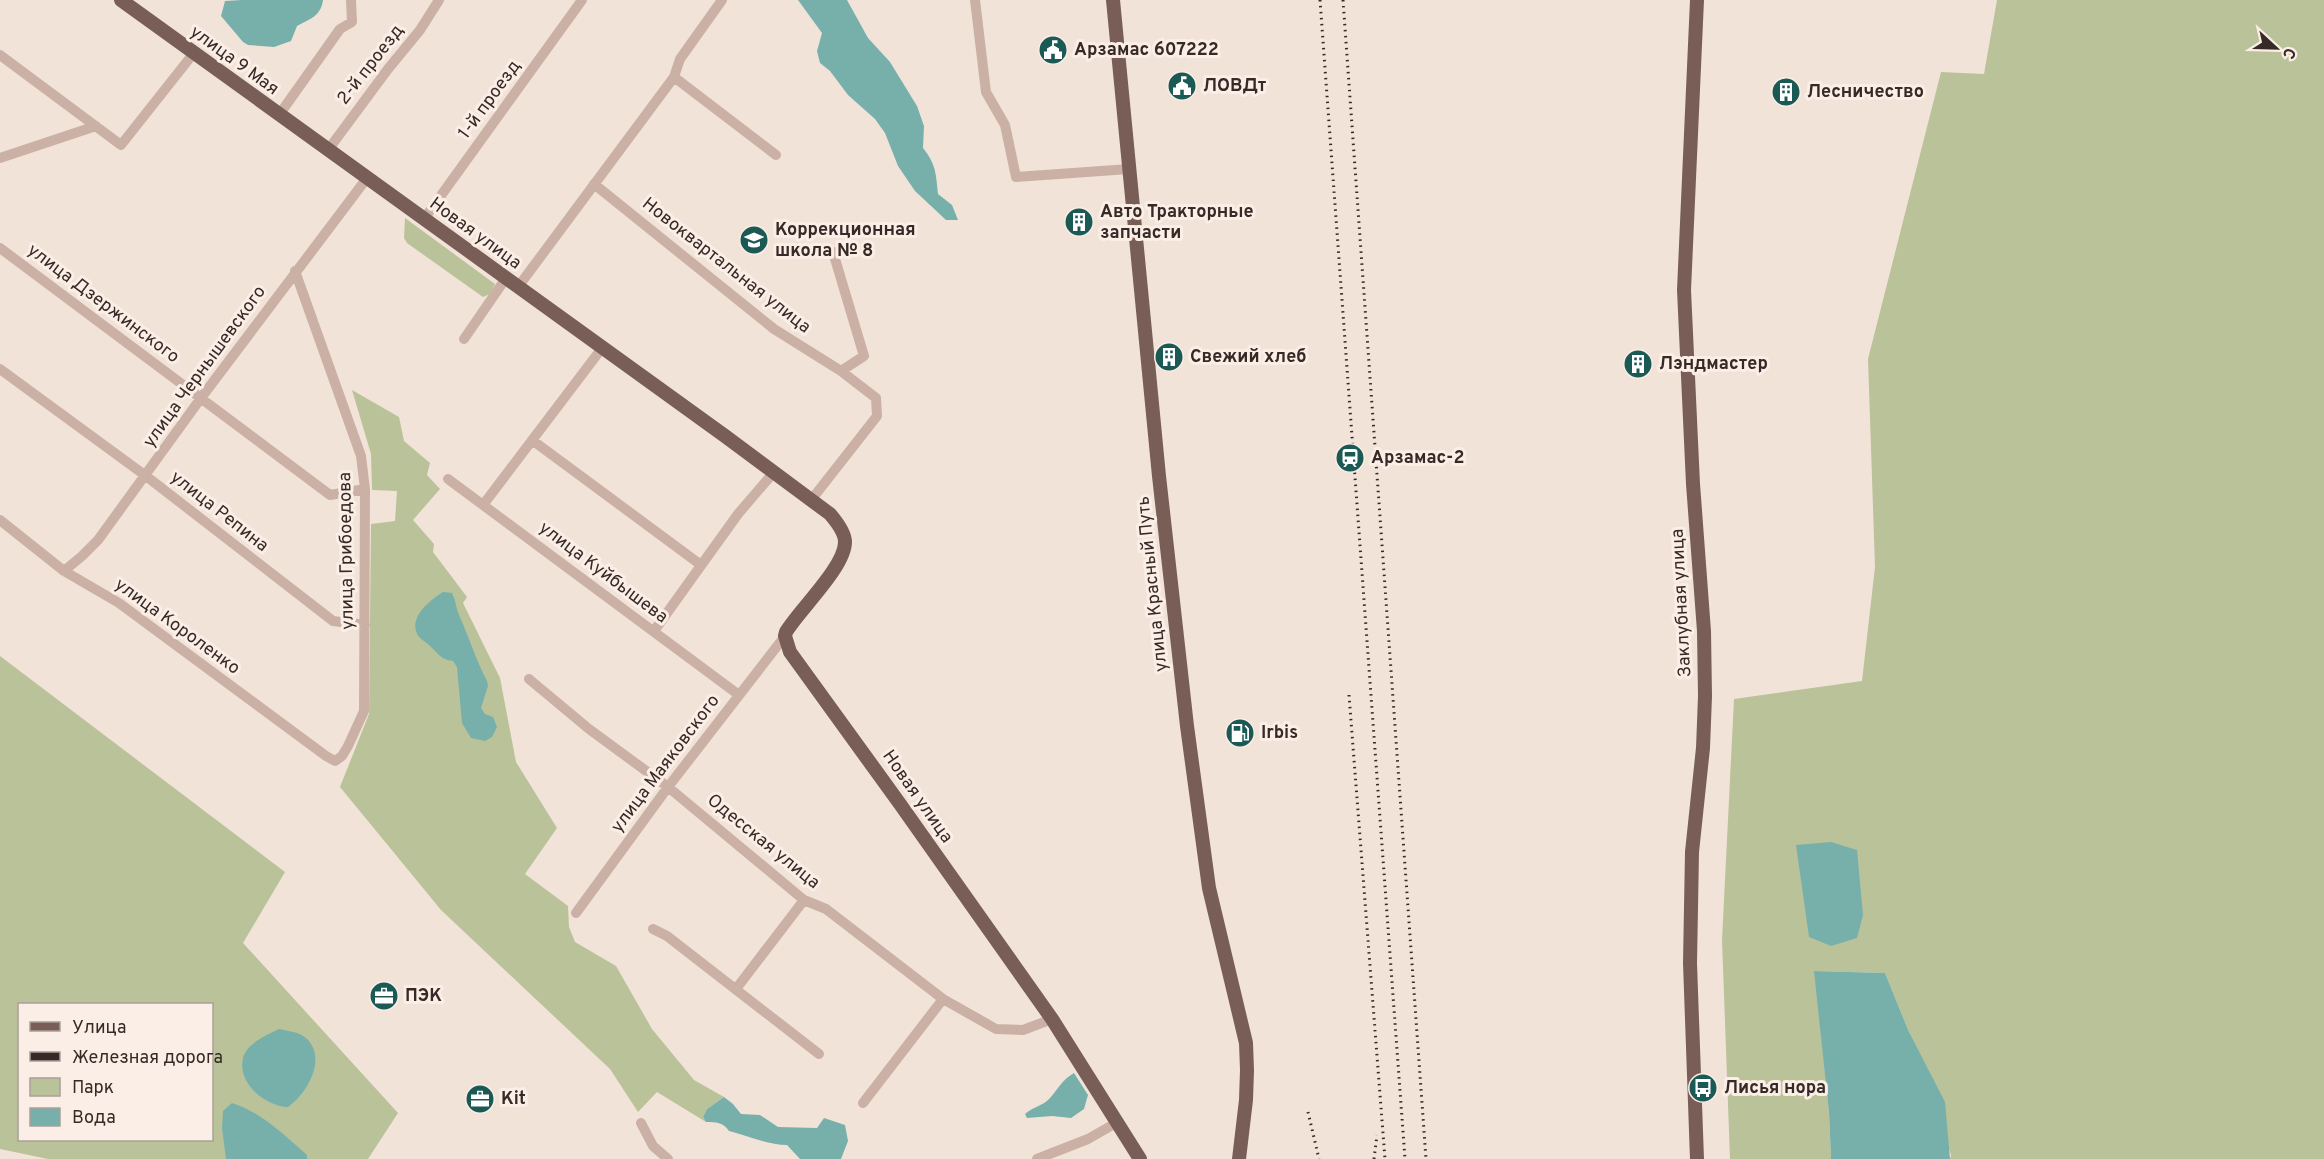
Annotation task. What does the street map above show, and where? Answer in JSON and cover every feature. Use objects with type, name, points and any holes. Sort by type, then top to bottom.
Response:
[{"type":"main road","name":"улица 9 Мая","points":[[121,0],[328,150]]},
{"type":"main road","name":"улица Красный Путь","points":[[1113,0],[1161,494],[1199,822],[1209,888],[1245,1042],[1246,1090],[1239,1159]]},
{"type":"main road","name":"Заклубная улица","points":[[1696,0],[1684,290],[1693,484],[1704,631],[1705,696],[1703,748],[1692,852],[1690,952],[1697,1159]]},
{"type":"main road","name":"Новая улица","points":[[328,150],[774,472],[812,500],[839,524],[845,542],[842,557],[832,573],[794,619],[784,636],[790,652],[1052,1020],[1140,1159]]},
{"type":"street","points":[[279,115],[340,30],[352,22],[351,0]]},
{"type":"street","name":"2-й проезд","points":[[328,150],[387,69],[420,30],[439,0]]},
{"type":"street","name":"1-й проезд","points":[[424,219],[582,0]]},
{"type":"street","points":[[518,287],[674,77],[680,59],[722,0]]},
{"type":"street","points":[[975,0],[986,92],[1005,125],[1016,177],[1129,169]]},
{"type":"street","points":[[0,55],[121,145],[193,54]]},
{"type":"street","points":[[674,77],[776,154]]},
{"type":"street","points":[[0,158],[96,126]]},
{"type":"street","name":"улица Чернышевского","points":[[64,571],[98,540],[201,398],[367,178]]},
{"type":"street","name":"Новоквартальная улица","points":[[594,184],[774,329],[841,371],[876,398],[877,416],[812,500]]},
{"type":"street","name":"улица Дзержинского","points":[[0,248],[330,495],[365,489]]},
{"type":"street","points":[[833,252],[864,357],[841,371]]},
{"type":"street","name":"улица Грибоедова","points":[[296,272],[362,456],[365,489],[364,711],[348,746],[342,756],[334,761]]},
{"type":"street","points":[[464,339],[506,278]]},
{"type":"street","points":[[483,505],[602,348]]},
{"type":"street","name":"улица Репина","points":[[0,369],[146,476],[333,621],[365,625]]},
{"type":"street","points":[[532,440],[701,565]]},
{"type":"street","points":[[654,631],[738,514],[774,472]]},
{"type":"street","name":"улица Куйбышева","points":[[448,479],[739,695]]},
{"type":"street","name":"улица Короленко","points":[[0,520],[64,571],[119,603],[334,761]]},
{"type":"street","name":"улица Маяковского","points":[[576,913],[668,787],[784,636]]},
{"type":"street","name":"Одесская улица","points":[[529,678],[589,729],[668,787],[804,900],[826,909],[943,999],[996,1029],[1023,1030],[1052,1020]]},
{"type":"street","points":[[736,989],[804,900]]},
{"type":"street","points":[[653,929],[667,936],[819,1054]]},
{"type":"street","points":[[863,1103],[943,999]]},
{"type":"street","points":[[642,1123],[653,1146],[668,1159]]},
{"type":"street","points":[[1037,1159],[1088,1139],[1116,1123]]},
{"type":"green space","points":[[1997,0],[2324,0],[2324,1159],[1950,1159],[1951,1155],[1909,1032],[1885,973],[1815,971],[1829,1113],[1831,1159],[1730,1159],[1722,940],[1734,699],[1862,681],[1875,567],[1868,359],[1941,72],[1984,74]]},
{"type":"green space","points":[[405,218],[495,284],[490,294],[483,297],[407,243],[404,238]]},
{"type":"green space","points":[[352,390],[399,417],[404,441],[430,463],[427,475],[440,489],[413,520],[434,544],[433,552],[467,597],[463,603],[500,678],[516,762],[557,828],[525,874],[568,906],[569,927],[575,942],[616,966],[652,1029],[694,1080],[724,1097],[707,1109],[703,1117],[706,1122],[657,1092],[638,1112],[610,1069],[441,910],[340,787],[369,714],[371,524],[395,521],[397,491],[372,490],[371,454]]},
{"type":"green space","points":[[0,656],[285,872],[243,943],[398,1113],[368,1159],[48,1159],[0,1149]]},
{"type":"water","points":[[323,0],[317,13],[297,26],[291,41],[274,47],[248,45],[221,16],[225,1]]},
{"type":"water","points":[[798,0],[847,0],[868,38],[890,62],[917,106],[924,126],[923,148],[935,170],[938,194],[952,205],[958,220],[946,220],[915,191],[898,166],[885,133],[875,119],[848,95],[830,71],[820,63],[817,51],[822,33]]},
{"type":"water","points":[[443,592],[452,593],[487,681],[488,686],[481,708],[485,714],[493,717],[497,727],[492,737],[485,741],[471,738],[462,723],[457,667],[453,661],[440,656],[419,637],[416,630],[415,624],[421,611]]},
{"type":"water","points":[[1831,842],[1857,850],[1863,915],[1857,938],[1831,946],[1809,937],[1796,845]]},
{"type":"water","points":[[1814,971],[1885,973],[1909,1032],[1945,1102],[1950,1159],[1831,1159],[1829,1113]]},
{"type":"water","points":[[279,1029],[297,1033],[306,1038],[315,1055],[315,1065],[308,1085],[288,1107],[271,1103],[255,1092],[244,1076],[242,1068],[243,1058],[249,1048],[258,1040]]},
{"type":"water","points":[[1074,1073],[1088,1095],[1084,1109],[1071,1118],[1052,1116],[1027,1118],[1025,1114],[1047,1101]]},
{"type":"water","points":[[724,1097],[741,1114],[760,1115],[778,1127],[817,1128],[824,1118],[845,1125],[848,1141],[841,1159],[800,1159],[787,1145],[772,1144],[729,1131],[719,1123],[706,1122],[703,1117],[707,1109]]},
{"type":"water","points":[[232,1103],[253,1112],[272,1125],[307,1155],[307,1159],[226,1159],[222,1128],[223,1111]]},
{"type":"railway","points":[[1320,0],[1405,1159]]},
{"type":"railway","points":[[1343,0],[1426,1159]]},
{"type":"railway","points":[[1349,695],[1385,1159]]},
{"type":"railway","points":[[1308,1112],[1319,1159]]},
{"type":"railway","points":[[1374,1159],[1377,1135]]},
{"type":"place","name":"Арзамас 607222","points":[[1053,50]]},
{"type":"place","name":"ЛОВДт","points":[[1182,86]]},
{"type":"place","name":"Лесничество","points":[[1786,92]]},
{"type":"place","name":"Авто Тракторные запчасти","points":[[1079,222]]},
{"type":"place","name":"Коррекционная школа № 8","points":[[754,240]]},
{"type":"place","name":"Свежий хлеб","points":[[1169,357]]},
{"type":"place","name":"Лэндмастер","points":[[1638,364]]},
{"type":"place","name":"Арзамас-2","points":[[1350,458]]},
{"type":"place","name":"Irbis","points":[[1240,733]]},
{"type":"place","name":"ПЭК","points":[[384,996]]},
{"type":"place","name":"Лисья нора","points":[[1703,1088]]},
{"type":"place","name":"Kit","points":[[480,1099]]}]
